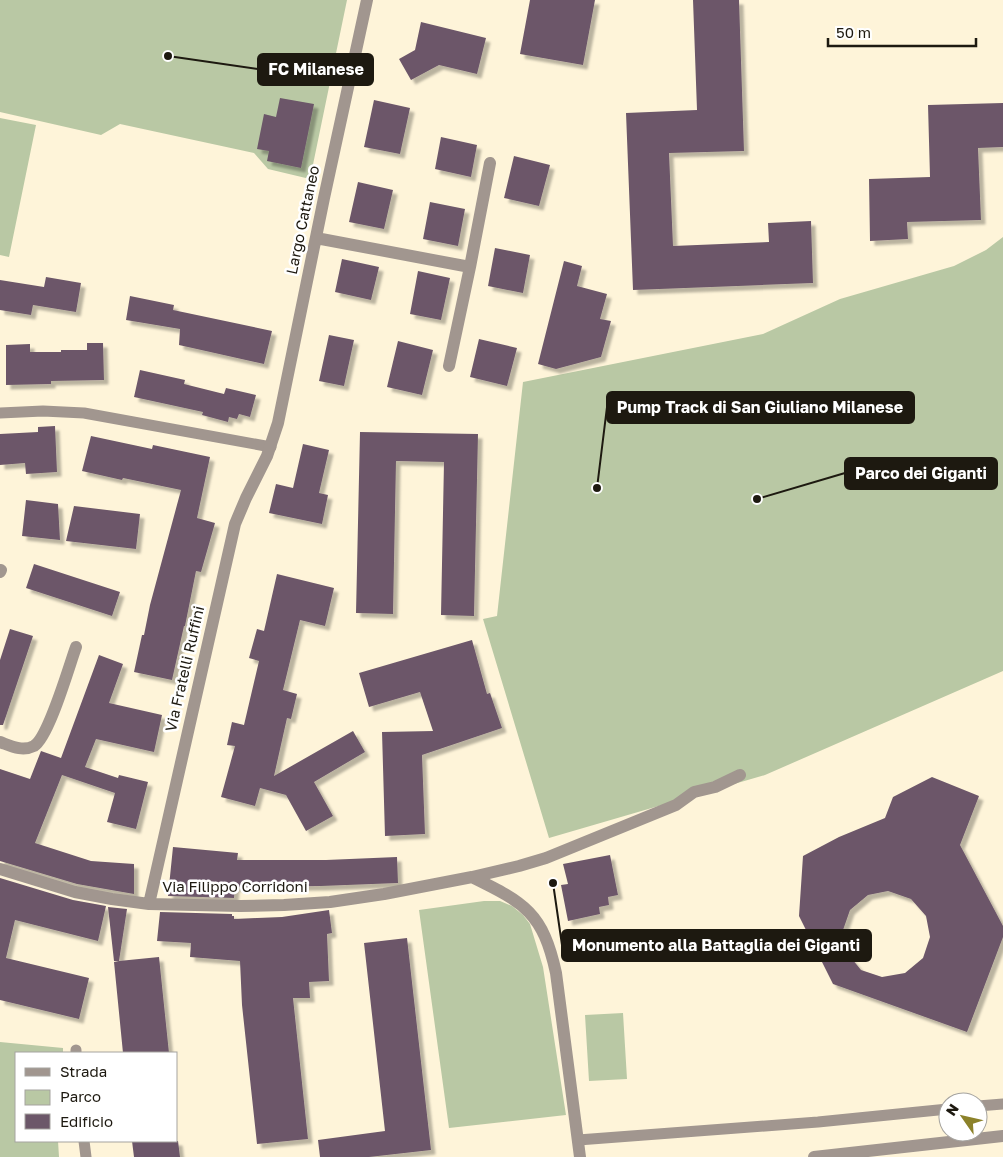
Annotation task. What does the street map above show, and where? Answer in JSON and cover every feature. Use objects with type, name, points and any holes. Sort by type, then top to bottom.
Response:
[{"type":"street","name":"Largo Cattaneo","points":[[271,447],[278,423],[367,0]]},
{"type":"street","points":[[449,366],[490,163]]},
{"type":"street","points":[[316,238],[470,267]]},
{"type":"street","name":"Via Fratelli Ruffini","points":[[149,904],[235,524],[271,447]]},
{"type":"street","points":[[0,742],[16,748],[23,748],[33,746],[41,738],[49,724],[76,646]]},
{"type":"street","name":"Via Filippo Corridoni","points":[[0,868],[75,892],[112,900],[149,904],[240,906],[308,904],[384,894],[472,877],[546,858],[676,805],[694,792],[715,787],[740,775]]},
{"type":"street","points":[[472,877],[502,891],[514,899],[536,919],[545,935],[556,973],[580,1157]]},
{"type":"street","points":[[814,1157],[1003,1136]]},
{"type":"lane","points":[[0,413],[43,411],[84,413],[271,447]]},
{"type":"lane","points":[[988,1105],[1003,1104]]},
{"type":"lane","points":[[578,1140],[818,1122],[938,1110]]},
{"type":"lane","points":[[84,1142],[86,1157]]},
{"type":"green space","points":[[0,0],[347,0],[310,179],[268,169],[254,153],[120,124],[101,135],[0,112]]},
{"type":"green space","points":[[0,118],[36,125],[9,257],[0,255]]},
{"type":"green space","points":[[1003,237],[1003,671],[765,775],[549,838],[483,619],[497,616],[523,382],[763,334],[840,299],[954,266],[986,250]]},
{"type":"green space","points":[[484,901],[500,901],[512,906],[530,924],[543,967],[566,1115],[449,1128],[419,910]]},
{"type":"green space","points":[[623,1013],[627,1079],[589,1081],[585,1015]]},
{"type":"green space","points":[[0,1042],[63,1048],[63,1052],[15,1052],[15,1142],[58,1142],[59,1157],[0,1157]]},
{"type":"building","points":[[530,0],[595,0],[583,65],[520,54]]},
{"type":"building","points":[[693,0],[739,0],[744,151],[669,153],[673,246],[769,242],[768,223],[811,221],[813,283],[633,290],[626,113],[697,110]]},
{"type":"building","points":[[421,22],[486,38],[477,74],[439,65],[411,80],[399,59],[415,50]]},
{"type":"building","points":[[280,98],[314,104],[301,168],[267,161],[269,151],[257,149],[264,114],[276,117]]},
{"type":"building","points":[[374,100],[410,108],[400,154],[364,147]]},
{"type":"building","points":[[1003,103],[1003,147],[978,148],[981,220],[907,222],[908,239],[870,241],[869,179],[930,177],[928,105]]},
{"type":"building","points":[[441,137],[477,145],[471,177],[435,169]]},
{"type":"building","points":[[514,156],[550,165],[539,206],[504,198]]},
{"type":"building","points":[[358,182],[393,190],[384,229],[349,222]]},
{"type":"building","points":[[430,202],[465,209],[458,246],[423,239]]},
{"type":"building","points":[[495,248],[530,255],[523,293],[488,286]]},
{"type":"building","points":[[342,259],[379,267],[371,300],[335,292]]},
{"type":"building","points":[[564,261],[582,266],[577,286],[607,294],[600,319],[611,321],[601,357],[556,369],[538,364]]},
{"type":"building","points":[[418,271],[450,278],[441,320],[410,314]]},
{"type":"building","points":[[46,277],[81,283],[76,312],[33,305],[31,315],[0,310],[0,280],[44,287]]},
{"type":"building","points":[[130,296],[174,305],[173,310],[272,331],[264,364],[179,345],[180,329],[126,320]]},
{"type":"building","points":[[329,335],[354,340],[344,386],[319,381]]},
{"type":"building","points":[[479,339],[517,348],[507,386],[470,377]]},
{"type":"building","points":[[398,341],[433,350],[422,395],[387,387]]},
{"type":"building","points":[[87,343],[103,343],[104,380],[51,381],[51,384],[6,385],[6,345],[30,344],[30,352],[61,352],[61,350],[87,350]]},
{"type":"building","points":[[140,370],[185,380],[184,384],[224,394],[226,388],[256,395],[250,417],[239,414],[237,419],[229,417],[228,422],[202,415],[203,412],[134,397]]},
{"type":"building","points":[[55,426],[57,472],[26,474],[25,463],[0,465],[0,434],[38,432],[38,427]]},
{"type":"building","points":[[360,432],[478,434],[474,616],[441,615],[444,462],[396,461],[393,614],[356,613]]},
{"type":"building","points":[[91,436],[152,449],[153,445],[210,457],[197,518],[215,523],[201,572],[196,571],[172,680],[134,672],[142,635],[144,635],[150,605],[181,490],[82,471]]},
{"type":"building","points":[[303,444],[329,450],[319,493],[328,495],[322,524],[269,513],[276,484],[293,488]]},
{"type":"building","points":[[26,500],[58,504],[60,540],[22,536]]},
{"type":"building","points":[[74,506],[140,514],[136,549],[66,541]]},
{"type":"building","points":[[34,564],[120,592],[112,616],[26,588]]},
{"type":"building","points":[[277,574],[334,588],[325,626],[300,620],[283,690],[297,694],[291,719],[287,718],[274,776],[353,731],[365,752],[314,782],[333,816],[306,831],[286,795],[260,788],[255,806],[221,797],[235,746],[227,745],[232,722],[244,725],[259,661],[249,658],[257,629],[264,631]]},
{"type":"building","points":[[10,629],[33,636],[3,725],[0,725],[0,660]]},
{"type":"building","points":[[472,640],[487,694],[490,693],[502,728],[422,755],[425,834],[385,836],[382,732],[433,731],[420,692],[369,707],[359,673]]},
{"type":"building","points":[[99,655],[123,664],[109,703],[162,715],[154,752],[96,739],[85,767],[118,778],[119,775],[148,782],[136,829],[107,822],[115,793],[62,775],[35,843],[91,861],[134,864],[134,894],[77,884],[0,861],[0,769],[30,779],[41,751],[61,758]]},
{"type":"building","points":[[932,777],[979,796],[960,845],[1003,926],[1003,937],[967,1032],[833,984],[799,916],[803,856],[839,837],[885,818],[893,797]],"holes":[[[888,891],[911,899],[926,916],[930,937],[923,958],[905,973],[882,977],[861,970],[848,954],[842,933],[850,910],[868,895]]]},
{"type":"building","points":[[173,847],[238,853],[237,860],[326,860],[397,857],[398,883],[235,887],[234,898],[168,896]]},
{"type":"building","points":[[610,855],[618,895],[608,897],[609,905],[599,907],[600,914],[568,921],[561,885],[568,884],[563,864]]},
{"type":"building","points":[[0,878],[73,900],[106,906],[98,941],[15,920],[6,958],[89,978],[79,1019],[0,1000]]},
{"type":"building","points":[[108,907],[127,909],[119,961],[159,957],[169,1052],[123,1052],[114,962],[119,962],[114,961]]},
{"type":"building","points":[[329,910],[332,933],[327,934],[329,981],[309,982],[310,998],[293,998],[308,1139],[257,1144],[242,1005],[240,961],[190,957],[191,943],[157,941],[160,912],[232,914],[234,919],[282,917]]},
{"type":"building","points":[[407,938],[431,1150],[369,1157],[320,1157],[318,1140],[385,1131],[364,943]]},
{"type":"building","points":[[178,1141],[180,1157],[134,1157],[132,1142]]},
{"type":"place","name":"FC Milanese","points":[[168,56]]},
{"type":"place","name":"Pump Track di San Giuliano Milanese","points":[[597,488]]},
{"type":"place","name":"Parco dei Giganti","points":[[757,499]]},
{"type":"place","name":"Monumento alla Battaglia dei Giganti","points":[[553,883]]}]
